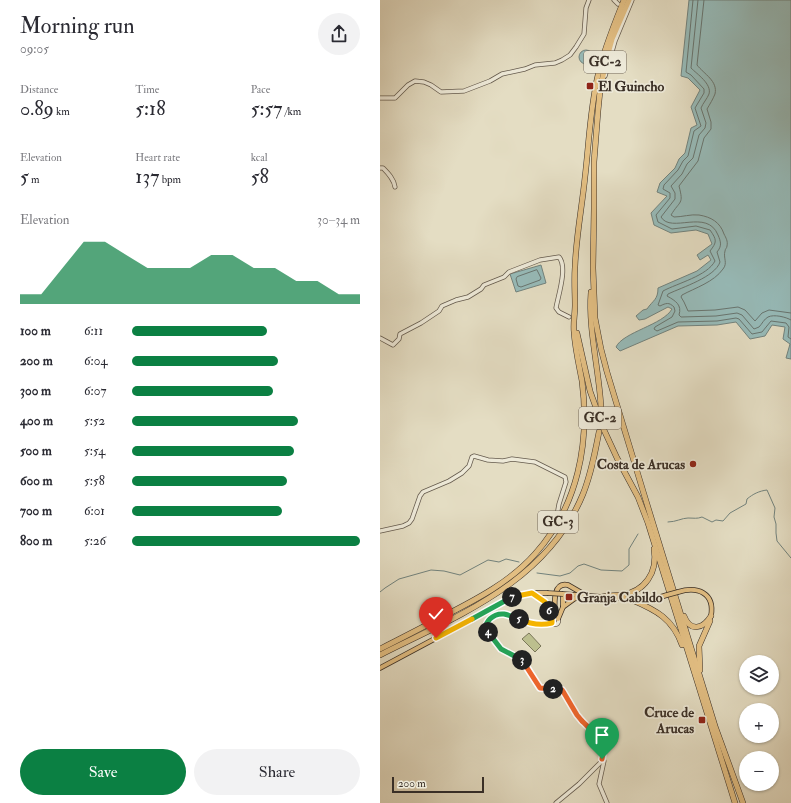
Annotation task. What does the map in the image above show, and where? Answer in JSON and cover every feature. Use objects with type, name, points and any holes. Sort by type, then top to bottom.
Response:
[{"type":"highway","name":"GC-2","points":[[624,0],[609,37],[601,64],[591,112],[587,167],[576,250],[575,306],[578,334],[590,391],[604,430],[638,497],[655,537],[715,726],[743,803]]},
{"type":"highway","name":"GC-2","points":[[628,0],[612,39],[606,61],[600,91],[596,127],[594,162],[594,307],[601,349],[692,667],[735,803]]},
{"type":"highway","points":[[593,268],[590,300],[591,321],[600,384],[601,407]]},
{"type":"highway","name":"GC-3","points":[[380,649],[478,598],[514,574],[534,555],[554,528],[566,508],[580,467],[584,444],[582,382],[574,332],[575,306]]},
{"type":"highway","name":"GC-3","points":[[380,655],[481,603],[515,582],[539,560],[560,534],[572,516],[582,495],[591,471],[599,432]]},
{"type":"highway","points":[[514,574],[542,542],[556,521],[561,506]]},
{"type":"highway","points":[[602,597],[629,593],[647,583],[654,566],[655,537]]},
{"type":"highway","points":[[655,537],[663,549],[687,622],[693,626],[700,627],[708,622],[711,616]]},
{"type":"highway","points":[[632,600],[652,609],[667,620],[680,638],[692,667]]},
{"type":"highway","points":[[702,683],[698,646],[709,624],[711,616]]},
{"type":"main road","points":[[554,620],[556,590],[560,586],[564,584],[568,585],[588,596]]},
{"type":"main road","points":[[380,668],[518,595],[547,593],[632,600],[654,599],[692,589],[706,595],[711,604],[711,616]]},
{"type":"main road","points":[[532,593],[545,602],[554,620]]},
{"type":"main road","points":[[563,594],[563,607]]},
{"type":"main road","points":[[554,620],[563,607],[581,596]]},
{"type":"street","points":[[380,98],[395,98],[408,85],[415,81],[424,82],[441,92],[464,91],[490,81],[502,74],[525,69],[535,65],[555,63],[562,60],[570,55],[584,34],[586,8],[589,0]]},
{"type":"street","points":[[614,0],[618,4]]},
{"type":"street","points":[[596,127],[599,118],[603,87],[615,41],[632,0]]},
{"type":"street","points":[[380,168],[383,168],[390,175],[395,187]]},
{"type":"street","points":[[380,338],[393,345],[399,339],[400,334],[421,324],[440,311],[442,306],[468,297],[481,289],[484,285],[504,277],[509,272],[540,260],[558,257],[562,263],[561,285],[556,308],[558,312],[569,317]]},
{"type":"street","points":[[563,314],[569,311]]},
{"type":"street","points":[[380,531],[403,526],[409,523],[423,492],[449,482],[462,473],[469,466],[472,457],[474,456],[488,460],[503,461],[512,459],[535,462],[565,477],[566,482],[561,506]]},
{"type":"street","points":[[554,620],[546,624],[534,624],[501,614],[490,618],[486,625],[487,630],[501,649],[522,660],[540,688],[558,689],[564,693],[577,715],[600,740],[604,750],[601,760],[579,784],[556,803]]},
{"type":"street","points":[[601,760],[604,761],[599,784],[607,803]]},
{"type":"green space","points":[[529,633],[541,646],[535,652],[522,639]]},
{"type":"water","points":[[689,0],[791,0],[791,359],[786,358],[790,344],[783,339],[785,327],[772,325],[765,336],[750,339],[736,322],[717,325],[678,326],[620,351],[616,347],[626,337],[660,320],[672,309],[668,307],[645,319],[639,320],[636,316],[643,310],[647,309],[655,300],[658,288],[697,271],[711,260],[708,255],[700,260],[697,255],[712,244],[708,234],[696,230],[671,233],[654,225],[651,213],[667,196],[657,192],[660,183],[675,168],[679,159],[685,153],[691,128],[697,125],[691,107],[700,90],[688,78],[681,76]]},
{"type":"water","points":[[583,50],[589,50],[593,54],[593,60],[589,64],[583,64],[579,60],[579,54]]},
{"type":"water","points":[[541,265],[546,283],[516,292],[510,274]]},
{"type":"waterway","points":[[668,522],[686,518],[702,517],[712,522],[716,520],[723,521],[730,513],[746,504],[749,497],[767,490],[775,508],[774,517],[777,541],[791,558]]},
{"type":"waterway","points":[[537,573],[560,576],[570,573],[578,566],[584,564],[601,570],[622,571],[629,565],[629,549],[638,534]]},
{"type":"waterway","points":[[380,592],[399,579],[431,570],[444,571],[460,575],[488,560],[499,562],[506,559],[519,562]]},
{"type":"tunnel","points":[[599,432],[601,407]]},
{"type":"place","name":"El Guincho","points":[[590,86]]},
{"type":"place","name":"Costa de Arucas","points":[[693,464]]},
{"type":"place","name":"Granja Cabildo","points":[[569,597]]},
{"type":"place","name":"Cruce de Arucas","points":[[702,720]]},
{"type":"route","points":[[436,638],[513,597],[532,593],[540,598],[547,606],[552,623],[534,624],[501,614],[490,618],[486,625],[487,630],[501,649],[518,657],[526,664],[540,688],[562,690],[573,706],[577,715],[603,745],[604,750],[602,759]]}]
